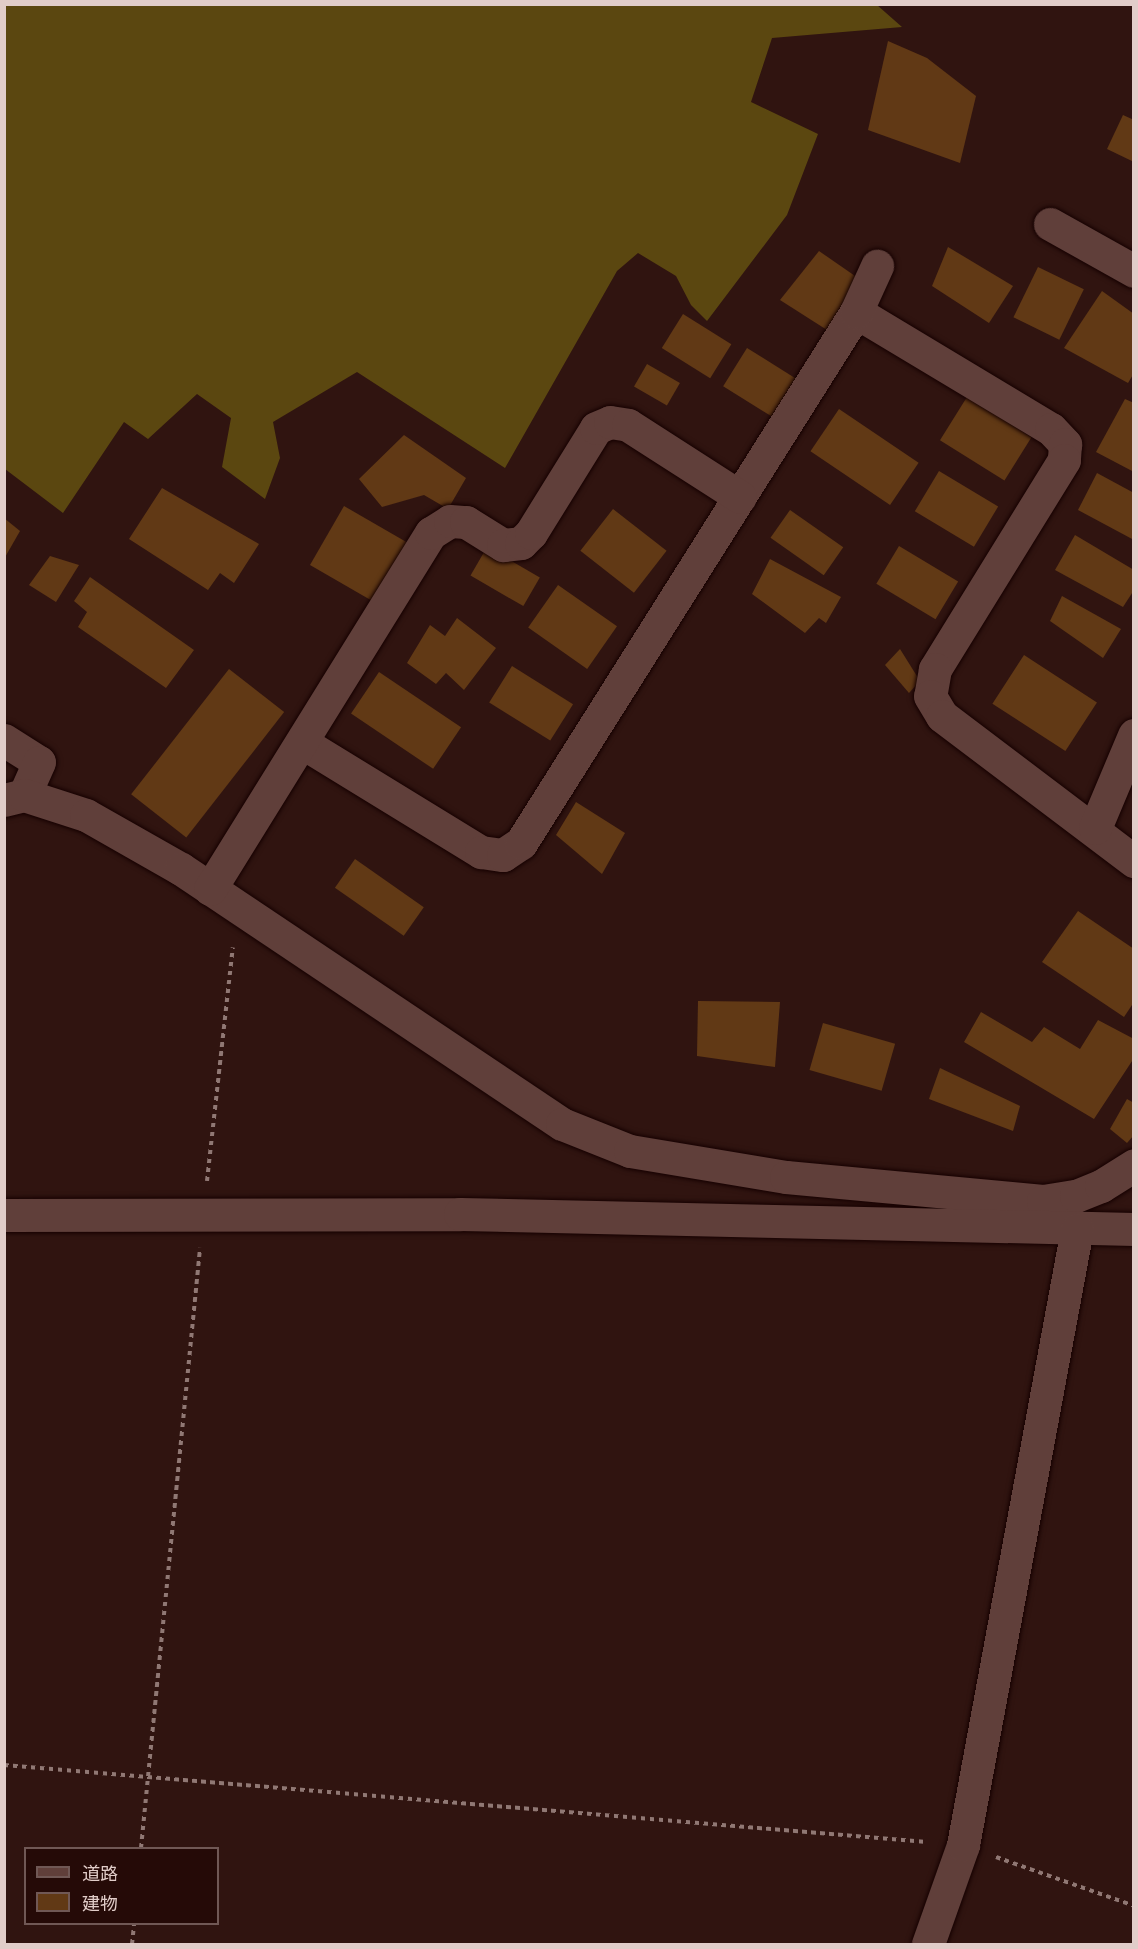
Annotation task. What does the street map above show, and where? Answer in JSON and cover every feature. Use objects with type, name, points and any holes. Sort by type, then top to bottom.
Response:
[{"type":"street","points":[[1050,224],[1134,271]]},
{"type":"street","points":[[303,743],[481,852],[503,855],[521,843],[856,312],[877,266]]},
{"type":"street","points":[[856,312],[1051,429],[1065,444],[1064,460],[935,669],[930,696],[942,716],[1095,828],[1134,861]]},
{"type":"street","points":[[210,889],[303,743],[431,533],[450,521],[466,522],[503,545],[521,543],[531,533],[596,428],[610,422],[628,425],[740,496]]},
{"type":"street","points":[[1095,828],[1134,735]]},
{"type":"street","points":[[4,740],[39,762],[14,797],[86,815],[210,889],[562,1125],[630,1151],[786,1177],[1043,1201],[1101,1186],[1134,1165]]},
{"type":"street","points":[[4,1215],[460,1214],[1134,1229]]},
{"type":"street","points":[[928,1944],[963,1845],[1077,1229]]},
{"type":"path","points":[[141,1847],[204,1215],[238,908]]},
{"type":"path","points":[[4,1765],[963,1845],[1134,1906]]},
{"type":"path","points":[[132,1944],[134,1925]]},
{"type":"shaded area","points":[[5,5],[877,5],[902,27],[772,38],[751,102],[818,134],[787,215],[707,321],[691,305],[676,276],[638,253],[617,271],[505,468],[357,372],[273,422],[280,458],[265,499],[222,467],[231,418],[197,394],[148,439],[124,422],[63,513],[5,469]]},
{"type":"building","points":[[888,41],[927,58],[976,96],[960,163],[868,130]]},
{"type":"building","points":[[1123,115],[1134,120],[1134,162],[1107,149]]},
{"type":"building","points":[[948,247],[1013,286],[989,323],[932,286]]},
{"type":"building","points":[[819,251],[858,278],[827,330],[780,300]]},
{"type":"building","points":[[1038,267],[1084,289],[1059,340],[1013,317]]},
{"type":"building","points":[[1102,291],[1134,314],[1134,373],[1128,383],[1064,348]]},
{"type":"building","points":[[683,314],[731,344],[710,378],[662,348]]},
{"type":"building","points":[[747,348],[795,378],[771,416],[723,386]]},
{"type":"building","points":[[647,364],[680,383],[667,406],[634,387]]},
{"type":"building","points":[[967,397],[1031,437],[1004,481],[940,440]]},
{"type":"building","points":[[1125,399],[1134,403],[1134,472],[1096,452]]},
{"type":"building","points":[[839,409],[919,463],[890,505],[810,451]]},
{"type":"building","points":[[404,435],[466,478],[448,509],[424,495],[382,507],[359,479]]},
{"type":"building","points":[[939,471],[998,507],[974,547],[915,511]]},
{"type":"building","points":[[1097,473],[1134,493],[1134,540],[1078,510]]},
{"type":"building","points":[[162,488],[259,544],[234,583],[220,573],[208,590],[129,539]]},
{"type":"building","points":[[344,506],[409,544],[375,602],[310,565]]},
{"type":"building","points":[[613,509],[667,551],[634,593],[580,551]]},
{"type":"building","points":[[790,510],[843,547],[824,575],[770,538]]},
{"type":"building","points":[[4,518],[20,531],[4,559]]},
{"type":"building","points":[[1075,535],[1134,570],[1134,590],[1123,607],[1055,570]]},
{"type":"building","points":[[899,546],[958,582],[935,619],[876,584]]},
{"type":"building","points":[[487,547],[540,578],[523,606],[470,576]]},
{"type":"building","points":[[50,556],[79,565],[56,602],[29,585]]},
{"type":"building","points":[[770,559],[841,597],[826,623],[819,618],[805,633],[752,594]]},
{"type":"building","points":[[90,577],[194,650],[166,688],[78,627],[87,612],[74,601]]},
{"type":"building","points":[[558,585],[617,626],[587,669],[528,628]]},
{"type":"building","points":[[1062,596],[1121,629],[1103,658],[1050,621]]},
{"type":"building","points":[[457,618],[496,648],[464,690],[446,673],[436,684],[407,663],[430,625],[445,636]]},
{"type":"building","points":[[900,649],[920,681],[909,693],[885,665]]},
{"type":"building","points":[[1024,655],[1097,702],[1065,751],[992,704]]},
{"type":"building","points":[[512,666],[573,704],[550,741],[489,702]]},
{"type":"building","points":[[229,669],[284,712],[186,837],[131,794]]},
{"type":"building","points":[[379,672],[461,727],[433,769],[351,713]]},
{"type":"building","points":[[576,802],[625,833],[602,874],[556,835]]},
{"type":"building","points":[[355,859],[424,907],[404,936],[335,888]]},
{"type":"building","points":[[1078,911],[1134,949],[1134,1002],[1124,1017],[1042,962]]},
{"type":"building","points":[[698,1001],[780,1002],[775,1067],[697,1056]]},
{"type":"building","points":[[981,1012],[1032,1042],[1044,1027],[1080,1049],[1098,1020],[1134,1039],[1134,1058],[1094,1119],[964,1042]]},
{"type":"building","points":[[823,1023],[895,1044],[882,1091],[809,1070]]},
{"type":"building","points":[[940,1068],[1020,1106],[1013,1131],[929,1099]]},
{"type":"building","points":[[1127,1099],[1134,1103],[1134,1135],[1127,1143],[1110,1129]]}]
